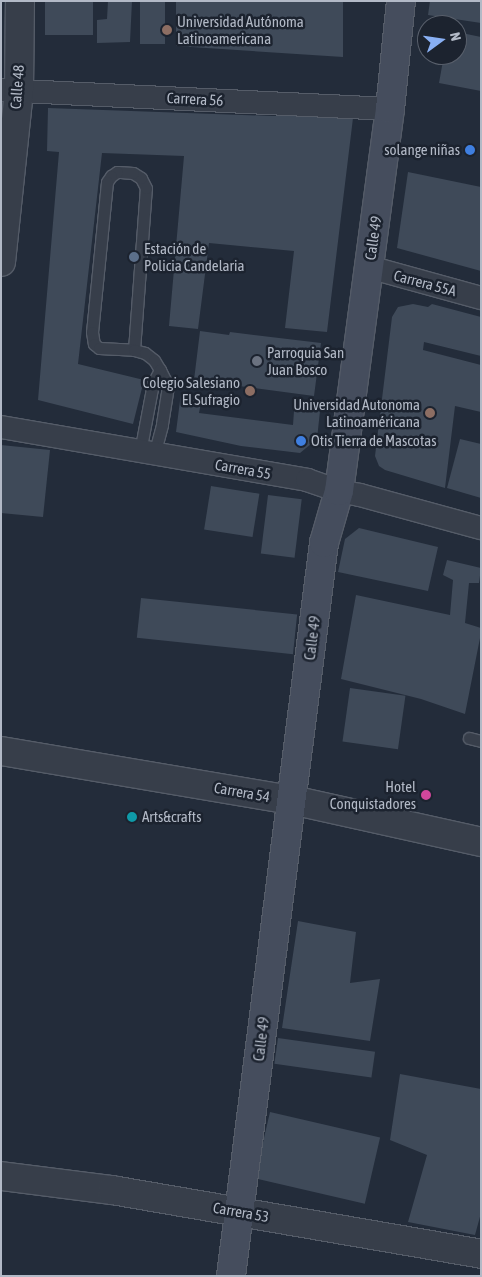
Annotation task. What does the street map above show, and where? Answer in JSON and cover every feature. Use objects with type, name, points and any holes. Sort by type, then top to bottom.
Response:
[{"type":"main road","name":"Calle 49","points":[[231,1276],[324,543],[339,491],[390,109],[401,1]]},
{"type":"street","name":"Calle 48","points":[[1,262],[10,90],[20,1]]},
{"type":"street","name":"Carrera 56","points":[[10,90],[390,109]]},
{"type":"street","name":"Carrera 55A","points":[[369,267],[481,298]]},
{"type":"street","name":"Carrera 55","points":[[1,427],[308,480],[339,491],[360,494],[481,528]]},
{"type":"street","name":"Carrera 54","points":[[1,751],[292,800],[481,842]]},
{"type":"street","name":"Carrera 53","points":[[1,1176],[112,1190],[481,1254]]},
{"type":"lane","points":[[134,350],[146,188],[141,178],[133,173],[117,172],[107,182],[92,332],[94,344],[99,348],[134,350],[145,353],[154,360],[160,370],[153,383],[147,453]]},
{"type":"building","points":[[45,1],[93,1],[93,35],[45,35]]},
{"type":"building","points":[[108,1],[132,1],[130,42],[97,43],[97,20],[107,19]]},
{"type":"building","points":[[140,1],[165,1],[165,44],[140,44]]},
{"type":"building","points":[[176,1],[343,1],[343,57],[176,46]]},
{"type":"building","points":[[430,1],[481,1],[481,23],[467,21],[467,15],[428,15]]},
{"type":"building","points":[[467,34],[481,37],[481,91],[439,83],[442,65],[467,65]]},
{"type":"building","points":[[48,108],[272,116],[338,115],[353,118],[327,332],[285,328],[294,251],[209,243],[198,329],[169,326],[184,156],[102,153],[78,364],[144,380],[133,424],[38,400],[59,152],[47,151]]},
{"type":"building","points":[[408,172],[481,187],[481,271],[397,248]]},
{"type":"building","name":"Universidad Autonoma Latinoaméricana","points":[[413,304],[428,307],[432,304],[481,317],[481,356],[424,342],[423,350],[481,365],[481,412],[455,406],[445,488],[385,470],[379,466],[375,456],[392,317],[398,307]]},
{"type":"building","name":"Parroquia San Juan Bosco","points":[[200,331],[229,335],[230,332],[321,343],[314,396],[194,380]]},
{"type":"building","points":[[181,393],[202,397],[199,413],[293,425],[294,411],[308,412],[308,409],[320,411],[317,439],[300,453],[241,446],[176,432]]},
{"type":"building","points":[[460,439],[481,444],[481,498],[447,488]]},
{"type":"building","points":[[1,445],[50,450],[43,517],[1,513]]},
{"type":"building","points":[[211,486],[259,494],[253,537],[204,529]]},
{"type":"building","points":[[268,495],[302,499],[295,558],[261,554]]},
{"type":"building","points":[[359,528],[438,547],[428,591],[338,572],[345,539]]},
{"type":"building","points":[[447,560],[481,568],[479,583],[469,583],[465,623],[481,628],[481,633],[465,714],[421,699],[341,679],[356,595],[450,615],[453,580],[443,575]]},
{"type":"building","points":[[141,598],[297,614],[293,654],[137,638]]},
{"type":"building","points":[[350,688],[405,696],[398,749],[342,741]]},
{"type":"building","points":[[298,921],[356,932],[350,983],[380,979],[370,1041],[282,1028]]},
{"type":"building","points":[[278,1038],[375,1052],[371,1077],[274,1064]]},
{"type":"building","points":[[400,1074],[481,1089],[481,1213],[475,1235],[408,1222],[427,1155],[390,1140]]},
{"type":"building","points":[[270,1112],[380,1137],[365,1204],[255,1178]]},
{"type":"place","name":"Universidad Autónoma Latinoamericana","points":[[167,30]]},
{"type":"place","name":"solange niñas","points":[[470,150]]},
{"type":"place","name":"Estación de Policia Candelaria","points":[[134,257]]},
{"type":"place","name":"Parroquia San Juan Bosco","points":[[257,361]]},
{"type":"place","name":"Colegio Salesiano El Sufragio","points":[[250,391]]},
{"type":"place","name":"Universidad Autonoma Latinoaméricana","points":[[430,413]]},
{"type":"place","name":"Otis Tierra de Mascotas","points":[[301,441]]},
{"type":"place","name":"Hotel Conquistadores","points":[[426,795]]},
{"type":"place","name":"Arts&crafts","points":[[132,817]]}]
